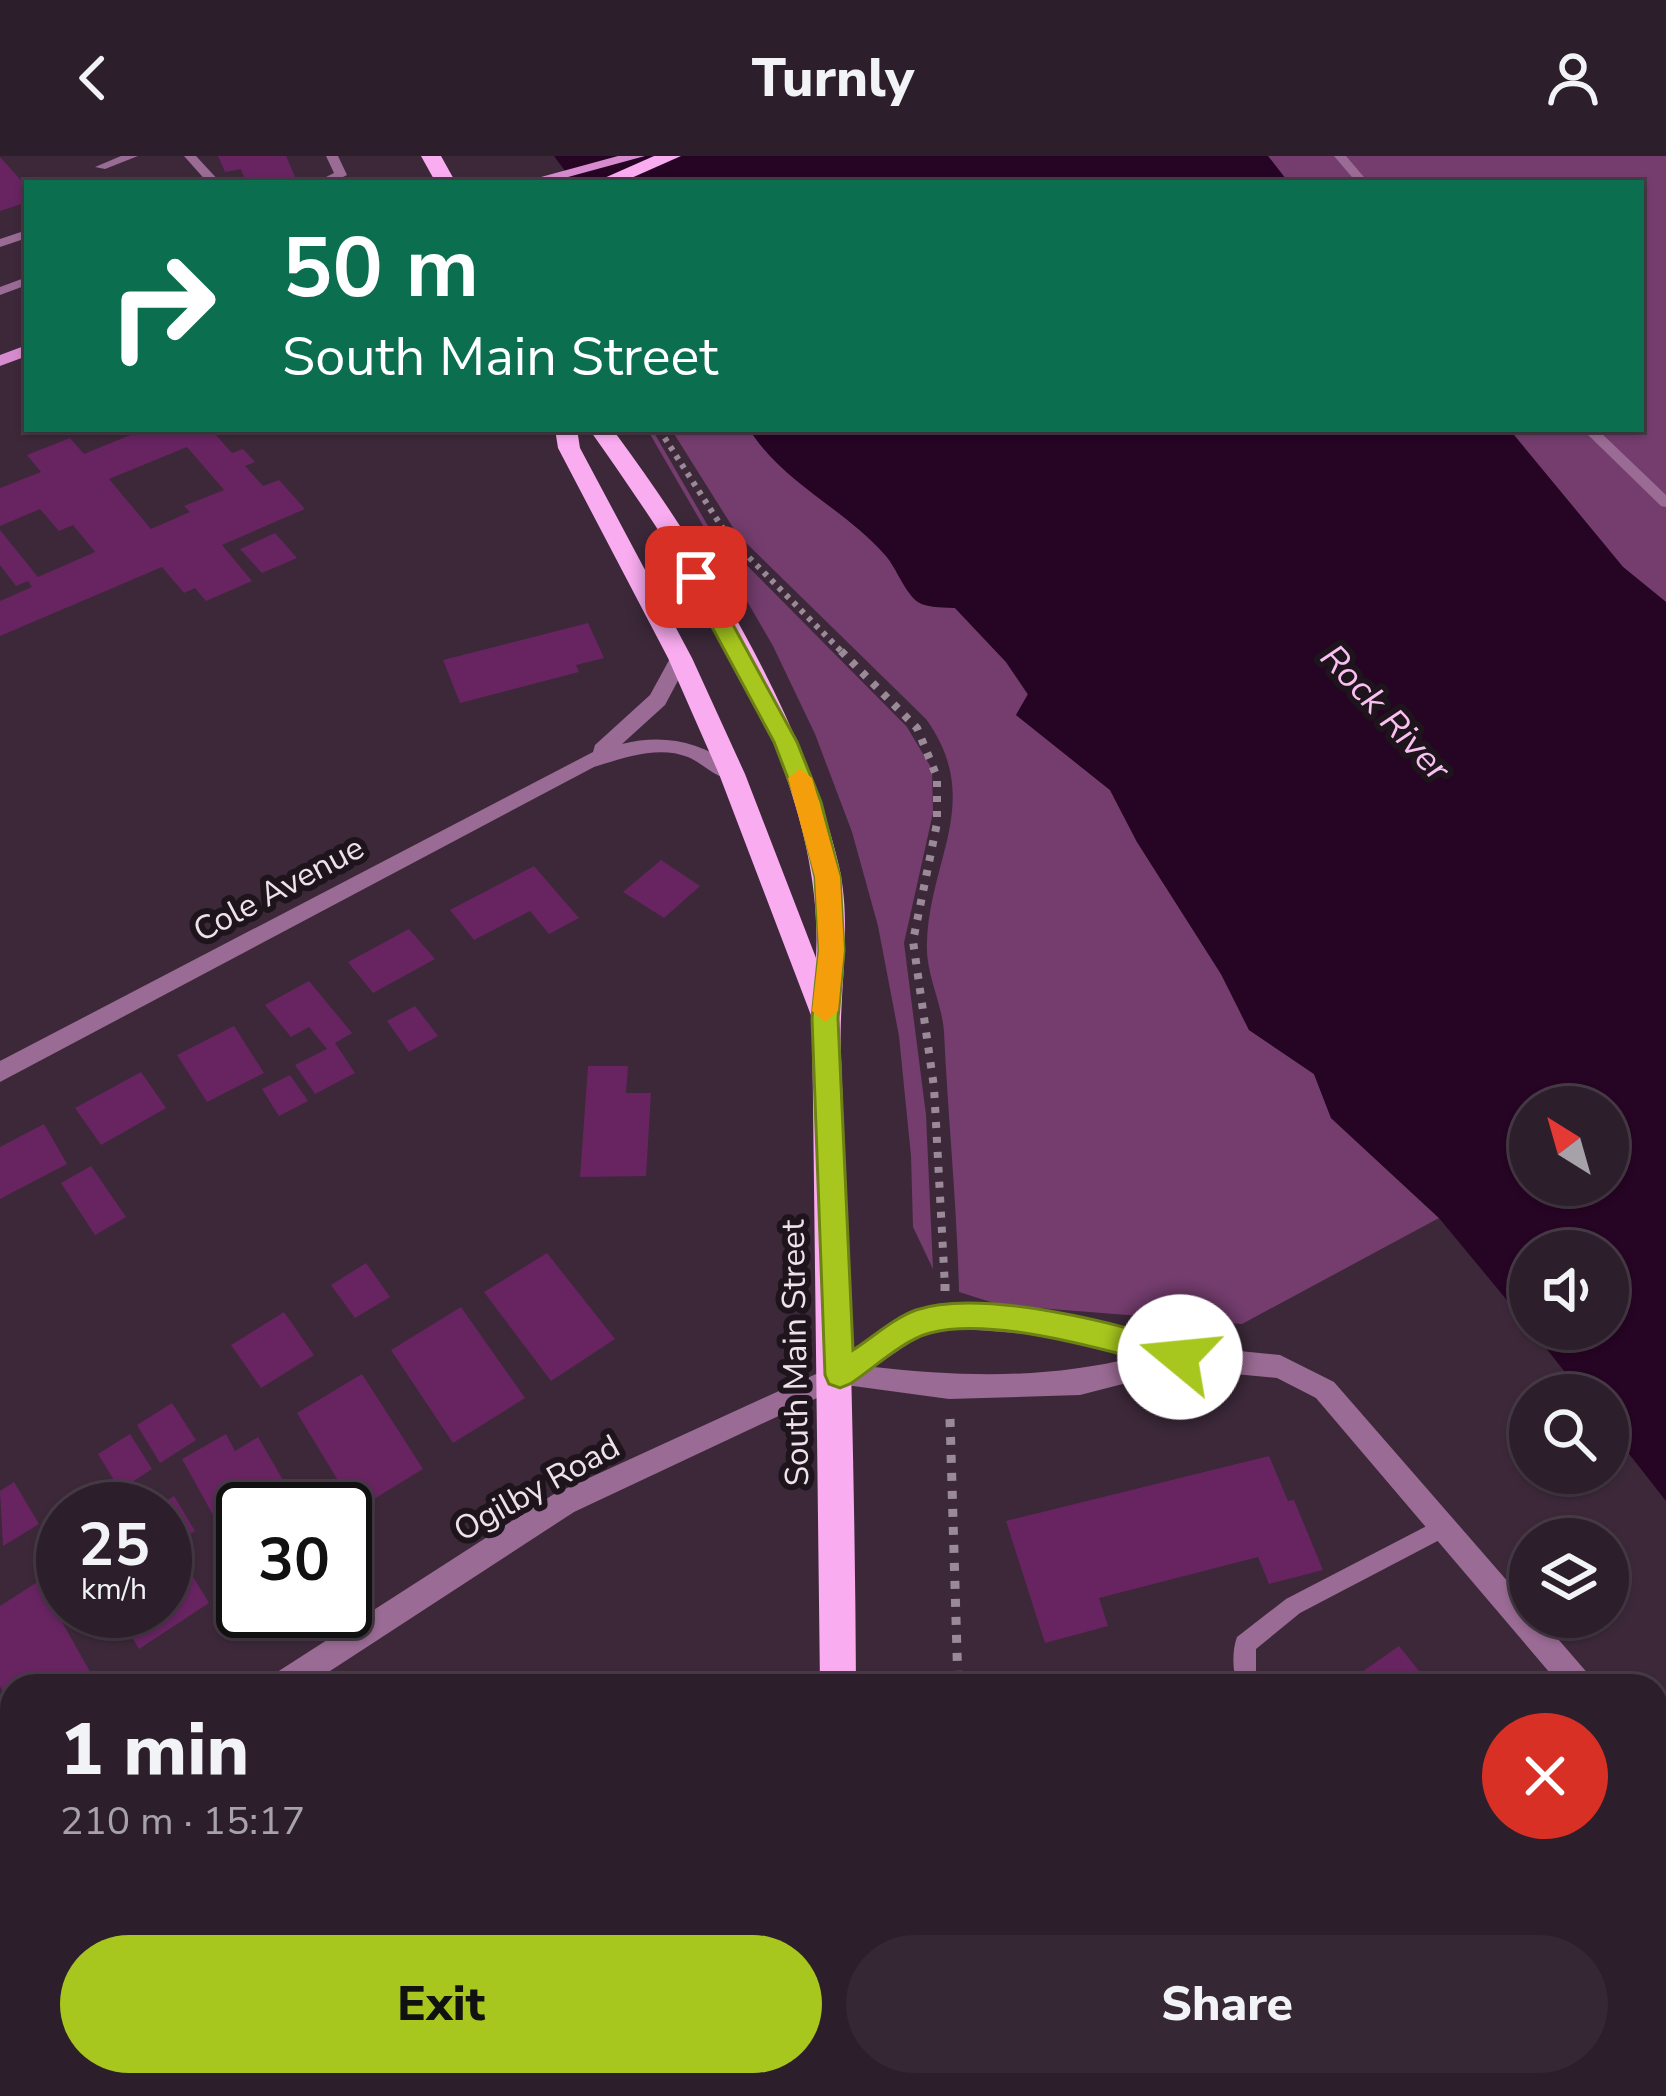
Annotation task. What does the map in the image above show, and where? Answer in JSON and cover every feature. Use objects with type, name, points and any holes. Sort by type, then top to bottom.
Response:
[{"type":"main road","points":[[538,180],[637,156]]},
{"type":"main road","points":[[611,180],[671,156]]},
{"type":"main road","name":"South Main Street","points":[[566,432],[569,448],[680,658],[732,774],[825,1018]]},
{"type":"main road","name":"South Main Street","points":[[602,432],[638,481],[741,653],[809,802],[828,877],[832,950],[825,1018],[840,1375],[838,1674]]},
{"type":"street","name":"Cole Avenue","points":[[0,1072],[586,762],[638,722],[661,696],[680,658]]},
{"type":"street","name":"Cole Avenue","points":[[586,762],[638,745],[681,745],[707,755],[732,774]]},
{"type":"street","name":"Ogilby Road","points":[[300,1674],[564,1504],[840,1375],[921,1321],[963,1318],[1065,1325],[1180,1357]]},
{"type":"street","points":[[840,1375],[949,1387],[1079,1383],[1180,1357],[1280,1367],[1324,1390],[1570,1674]]},
{"type":"lane","points":[[101,162],[132,156]]},
{"type":"lane","points":[[190,156],[212,180]]},
{"type":"lane","points":[[328,180],[341,175],[332,156]]},
{"type":"lane","points":[[1340,156],[1360,180]]},
{"type":"lane","points":[[1592,432],[1666,503]]},
{"type":"lane","points":[[1245,1674],[1244,1644],[1293,1606],[1444,1527]]},
{"type":"path","points":[[661,432],[727,535],[917,728],[938,762],[940,807],[913,948],[934,1091],[944,1276]]},
{"type":"path","points":[[951,1438],[958,1674]]},
{"type":"shaded area","points":[[1268,156],[1666,156],[1666,602],[1623,567],[1511,432],[1644,432],[1644,180],[1287,180]]},
{"type":"shaded area","points":[[649,432],[654,432],[708,526],[907,727],[932,769],[933,813],[904,943],[926,1115],[933,1269],[913,1227],[899,1036],[878,926],[852,832],[815,734],[773,646]]},
{"type":"shaded area","points":[[673,432],[751,432],[779,464],[886,556],[918,602],[955,608],[1006,662],[1028,695],[1016,715],[1110,790],[1137,842],[1221,974],[1249,1030],[1314,1074],[1331,1118],[1439,1218],[1242,1324],[1000,1305],[959,1292],[944,1032],[927,954],[930,912],[953,803],[943,748],[926,719],[737,534]]},
{"type":"water","points":[[554,156],[1268,156],[1287,180],[572,180]]},
{"type":"water","name":"Rock River","points":[[751,432],[1511,432],[1623,567],[1666,602],[1666,1501],[1629,1454],[1629,1374],[1566,1374],[1548,1350],[1629,1350],[1629,1230],[1509,1230],[1509,1303],[1439,1218],[1331,1118],[1314,1074],[1249,1030],[1221,974],[1137,842],[1110,790],[1016,715],[1028,694],[1006,662],[955,608],[926,605],[913,598],[890,561],[869,539],[796,480]]},
{"type":"building","points":[[218,156],[286,156],[296,179],[245,180],[241,169],[225,172]]},
{"type":"building","points":[[0,157],[24,184],[24,203],[0,211]]},
{"type":"building","points":[[138,432],[216,432],[232,453],[243,449],[255,462],[245,466],[263,486],[279,480],[305,509],[222,545],[252,581],[206,601],[195,588],[184,593],[162,567],[0,636],[0,601],[32,587],[28,581],[16,586],[0,565],[0,530],[38,577],[95,552],[73,525],[59,531],[40,509],[0,526],[0,488],[41,472],[27,455],[70,438],[84,454]],"holes":[[[187,447],[224,490],[184,506],[190,512],[151,529],[109,479]]]},
{"type":"building","points":[[275,533],[297,558],[262,573],[240,549]]},
{"type":"building","points":[[588,623],[604,658],[576,665],[579,672],[460,703],[443,660]]},
{"type":"building","points":[[661,860],[700,886],[664,918],[623,892]]},
{"type":"building","points":[[534,866],[579,918],[549,934],[530,911],[474,940],[450,910]]},
{"type":"building","points":[[409,929],[435,959],[373,993],[348,962]]},
{"type":"building","points":[[309,981],[352,1033],[335,1043],[355,1073],[315,1094],[295,1065],[327,1049],[309,1027],[291,1037],[265,1005]]},
{"type":"building","points":[[415,1006],[438,1036],[409,1052],[387,1021]]},
{"type":"building","points":[[234,1026],[264,1073],[207,1102],[177,1055]]},
{"type":"building","points":[[588,1066],[628,1066],[626,1093],[651,1093],[646,1176],[580,1177]]},
{"type":"building","points":[[141,1072],[166,1108],[101,1145],[75,1108]]},
{"type":"building","points":[[290,1075],[308,1101],[279,1116],[262,1089]]},
{"type":"building","points":[[44,1124],[67,1164],[0,1199],[0,1147]]},
{"type":"building","points":[[91,1166],[126,1217],[95,1235],[61,1183]]},
{"type":"building","points":[[547,1253],[615,1339],[551,1381],[484,1292]]},
{"type":"building","points":[[366,1263],[390,1297],[355,1318],[331,1285]]},
{"type":"building","points":[[461,1307],[525,1398],[453,1443],[391,1350]]},
{"type":"building","points":[[284,1312],[314,1355],[261,1388],[231,1345]]},
{"type":"building","points":[[362,1374],[423,1469],[372,1500],[372,1482],[339,1482],[297,1413]]},
{"type":"building","points":[[172,1403],[196,1440],[160,1463],[137,1425]]},
{"type":"building","points":[[130,1434],[152,1469],[132,1482],[115,1482],[98,1454]]},
{"type":"building","points":[[226,1434],[235,1451],[258,1437],[284,1482],[216,1482],[216,1520],[182,1459]]},
{"type":"building","points":[[1269,1456],[1288,1501],[1294,1500],[1323,1570],[1269,1584],[1258,1557],[1099,1598],[1108,1626],[1045,1643],[1006,1521]]},
{"type":"building","points":[[14,1482],[36,1519],[36,1526],[3,1546],[0,1491]]},
{"type":"building","points":[[192,1575],[209,1603],[192,1614]]},
{"type":"building","points":[[36,1583],[36,1638],[71,1638],[91,1674],[0,1674],[0,1606]]},
{"type":"building","points":[[133,1638],[156,1638],[139,1649]]},
{"type":"building","points":[[1399,1646],[1421,1674],[1359,1674]]},
{"type":"slow traffic","points":[[800,778],[828,877],[832,950],[825,1011]]},
{"type":"route","points":[[696,577],[785,742],[809,802],[828,877],[832,950],[825,1018],[840,1375],[921,1321],[963,1318],[1065,1325],[1180,1357]]}]
